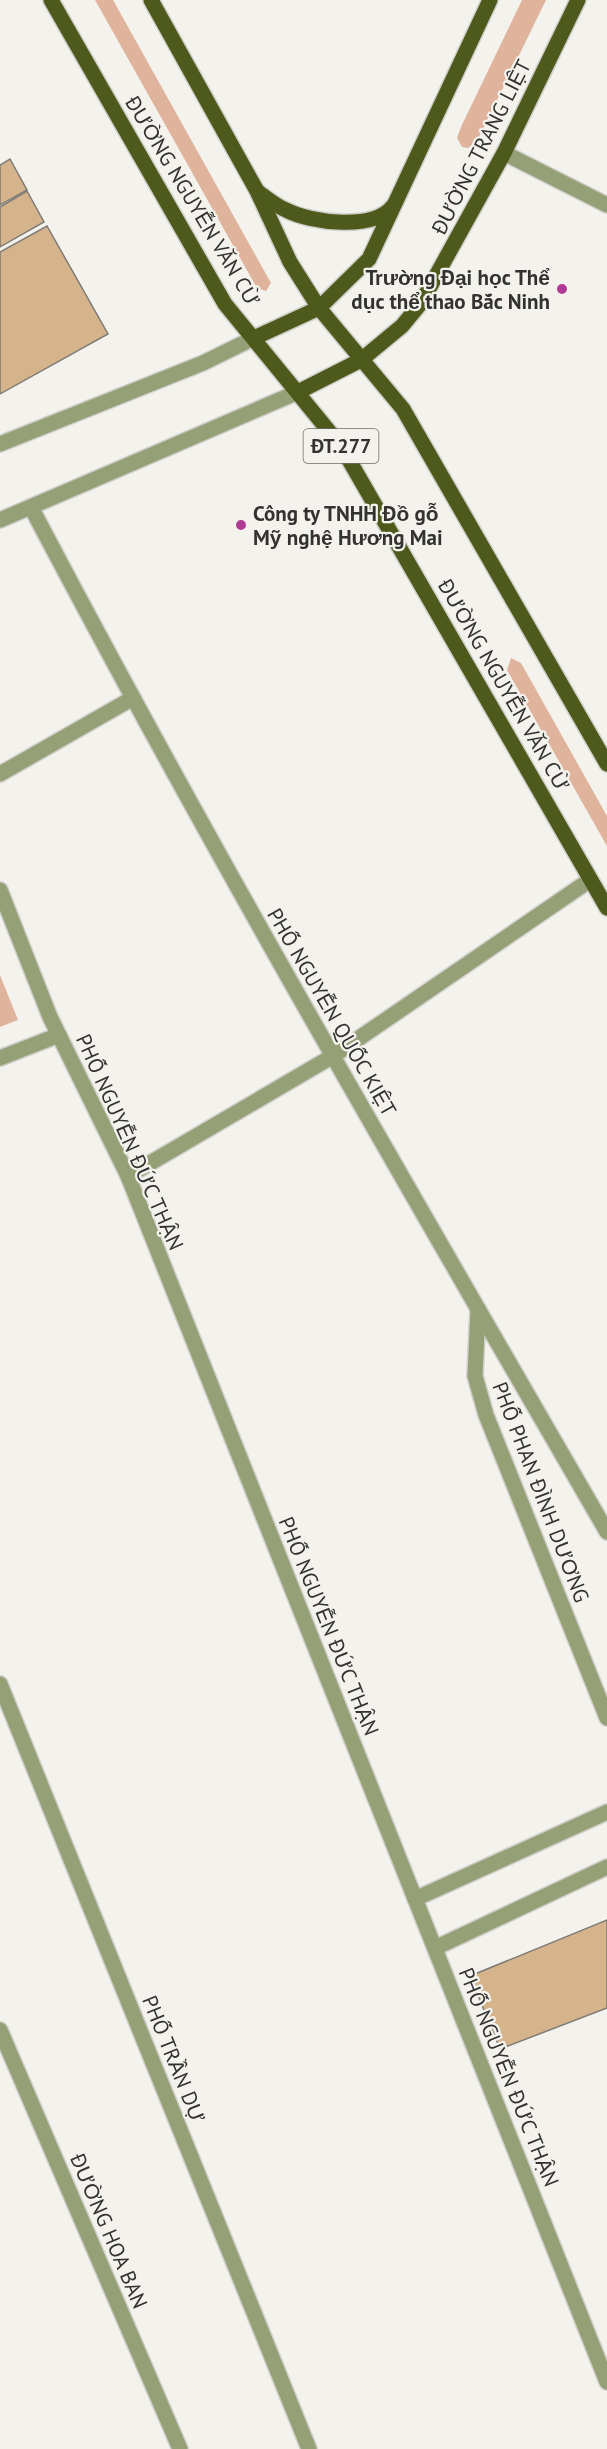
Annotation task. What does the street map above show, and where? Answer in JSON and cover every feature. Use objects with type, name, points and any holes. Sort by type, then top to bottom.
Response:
[{"type":"main road","name":"ĐƯỜNG NGUYỄN VĂN CỪ","points":[[51,0],[222,299],[340,446],[607,908]]},
{"type":"main road","name":"ĐT.277","points":[[151,0],[257,191],[290,262],[319,308],[403,409],[607,764]]},
{"type":"main road","points":[[254,338],[319,308],[369,259],[490,0]]},
{"type":"main road","name":"ĐƯỜNG TRANG LIỆT","points":[[298,392],[361,360],[402,326],[421,303],[504,153],[578,0]]},
{"type":"main road","points":[[257,191],[298,215],[351,224],[376,220],[388,213],[398,199]]},
{"type":"street","points":[[504,153],[607,205]]},
{"type":"street","points":[[0,444],[202,363],[254,338]]},
{"type":"street","points":[[0,520],[298,392]]},
{"type":"street","name":"PHỐ NGUYỄN QUỐC KIỆT","points":[[31,507],[133,698],[333,1056],[607,1532]]},
{"type":"street","points":[[0,774],[133,698]]},
{"type":"street","points":[[128,1176],[333,1056],[590,880]]},
{"type":"street","name":"PHỐ NGUYỄN ĐỨC THẬN","points":[[0,890],[59,1035],[128,1176],[607,2382]]},
{"type":"street","points":[[0,1058],[59,1035]]},
{"type":"street","name":"PHỐ PHAN ĐÌNH DƯƠNG","points":[[478,1309],[475,1376],[486,1415],[607,1718]]},
{"type":"street","name":"PHỐ TRẦN DỰ","points":[[0,1684],[309,2449]]},
{"type":"street","points":[[415,1899],[607,1812]]},
{"type":"street","points":[[435,1948],[607,1867]]},
{"type":"street","name":"ĐƯỜNG HOA BAN","points":[[0,2030],[180,2449]]},
{"type":"shaded area","points":[[95,0],[113,0],[271,283],[266,291],[257,288]]},
{"type":"shaded area","points":[[522,0],[546,0],[477,141],[468,148],[462,147],[457,138],[461,127]]},
{"type":"shaded area","points":[[511,658],[521,663],[607,816],[607,846],[507,670]]},
{"type":"shaded area","points":[[0,975],[18,1020],[0,1027]]},
{"type":"building","points":[[10,159],[27,190],[0,205],[0,165]]},
{"type":"building","points":[[27,191],[44,222],[0,247],[0,207]]},
{"type":"building","points":[[47,226],[108,334],[0,394],[0,252]]},
{"type":"building","points":[[607,1920],[607,2008],[500,2049],[470,1976]]},
{"type":"place","name":"Trường Đại học Thể dục thể thao Bắc Ninh","points":[[562,289]]},
{"type":"place","name":"Công ty TNHH Đồ gỗ Mỹ nghệ Hương Mai","points":[[241,525]]}]
